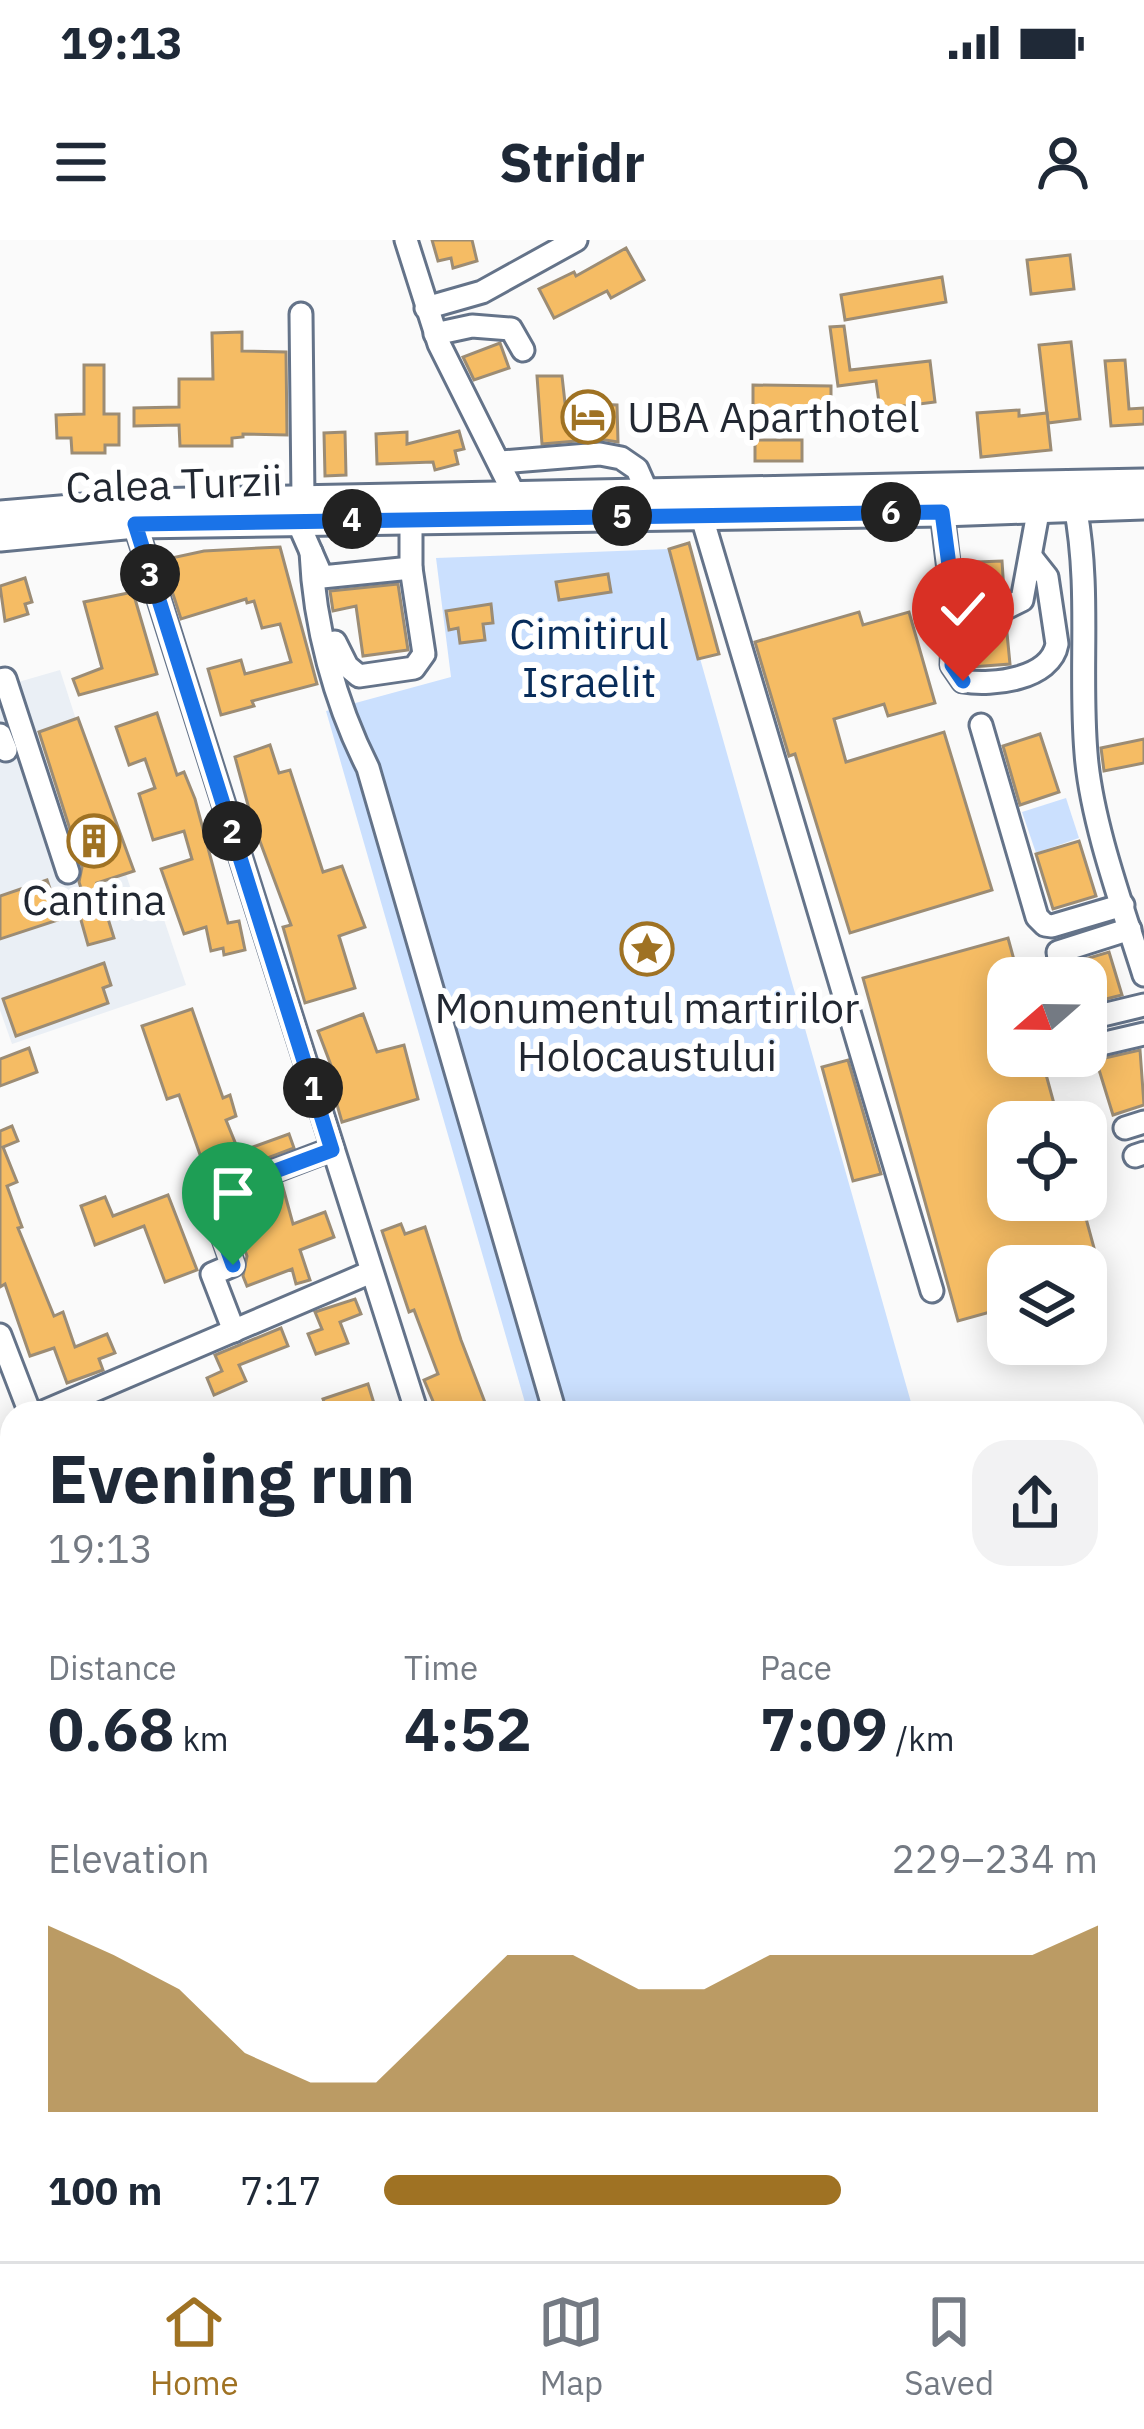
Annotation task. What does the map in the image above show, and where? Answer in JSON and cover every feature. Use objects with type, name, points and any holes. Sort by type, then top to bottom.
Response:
[{"type":"main road","name":"Calea Turzii","points":[[0,536],[300,509],[515,496],[1144,483]]},
{"type":"main road","name":"Calea Turzii","points":[[0,514],[79,506],[300,509],[411,518],[1144,505]]},
{"type":"street","points":[[406,240],[435,334],[515,496]]},
{"type":"street","points":[[426,308],[482,292],[576,240]]},
{"type":"street","points":[[301,314],[300,509],[322,577],[337,650],[359,676],[414,668],[424,654],[411,568],[411,518]]},
{"type":"street","points":[[435,334],[472,326],[512,329],[523,350]]},
{"type":"street","points":[[500,462],[610,455],[638,469],[648,494]]},
{"type":"street","points":[[1075,506],[1085,591],[1085,752],[1090,789],[1144,975]]},
{"type":"street","points":[[1006,608],[1022,600],[1039,507]]},
{"type":"street","points":[[942,512],[955,611],[952,665],[963,681],[995,681],[1039,669],[1055,654],[1047,577],[1032,558]]},
{"type":"street","points":[[701,514],[932,1291]]},
{"type":"street","points":[[135,524],[413,1401]]},
{"type":"street","points":[[311,552],[313,592],[347,725],[368,768],[552,1401]]},
{"type":"street","points":[[322,577],[411,568]]},
{"type":"street","points":[[955,611],[980,610]]},
{"type":"street","points":[[0,680],[5,679],[7,738],[68,872]]},
{"type":"street","points":[[981,725],[1037,917],[1052,926],[1123,904]]},
{"type":"street","points":[[1059,957],[1058,952],[1130,929]]},
{"type":"street","points":[[1107,1014],[1144,1005]]},
{"type":"street","points":[[1107,1043],[1144,1034]]},
{"type":"street","points":[[234,1331],[212,1274],[233,1265],[208,1196],[332,1150]]},
{"type":"street","points":[[68,1401],[371,1272]]},
{"type":"street","points":[[0,1335],[25,1401]]},
{"type":"shaded area","points":[[0,667],[8,685],[60,670],[135,902],[156,896],[186,985],[12,1044],[0,1010]]},
{"type":"green space","name":"Cimitirul Israelit","points":[[669,549],[911,1401],[525,1401],[326,711],[451,677],[436,558]]},
{"type":"green space","points":[[1066,798],[1079,838],[1036,853],[1022,812]]},
{"type":"building","points":[[432,240],[472,240],[477,261],[453,268],[451,258],[438,261]]},
{"type":"building","points":[[626,248],[644,280],[611,298],[607,291],[554,318],[539,289],[574,272],[576,276]]},
{"type":"building","points":[[1070,255],[1074,289],[1031,294],[1027,260]]},
{"type":"building","points":[[942,277],[946,302],[845,320],[841,295]]},
{"type":"building","points":[[844,326],[850,370],[930,361],[935,402],[880,409],[876,381],[838,386],[830,327]]},
{"type":"building","points":[[242,332],[242,351],[286,352],[287,435],[243,434],[232,438],[232,446],[180,446],[179,425],[134,426],[134,408],[179,407],[179,379],[213,379],[212,333]]},
{"type":"building","points":[[1071,342],[1080,419],[1048,423],[1039,345]]},
{"type":"building","points":[[500,343],[509,368],[474,380],[463,357]]},
{"type":"building","points":[[1125,360],[1129,409],[1144,408],[1144,424],[1111,426],[1105,361]]},
{"type":"building","points":[[84,365],[104,365],[104,414],[119,414],[119,445],[105,445],[105,453],[72,453],[71,438],[57,438],[56,415],[84,414]]},
{"type":"building","points":[[537,376],[562,376],[565,403],[617,405],[618,442],[542,444]]},
{"type":"building","points":[[753,385],[831,386],[831,413],[753,412]]},
{"type":"building","points":[[1019,410],[1019,416],[1047,413],[1051,450],[981,457],[977,413]]},
{"type":"building","points":[[459,431],[464,449],[455,451],[458,464],[435,470],[433,462],[377,464],[376,434],[407,432],[407,444]]},
{"type":"building","points":[[345,432],[346,475],[325,476],[324,433]]},
{"type":"building","points":[[755,440],[802,440],[802,461],[755,461]]},
{"type":"building","points":[[689,543],[719,654],[698,659],[669,549]]},
{"type":"building","points":[[280,547],[317,684],[252,701],[254,706],[221,715],[208,669],[241,660],[245,674],[291,662],[280,624],[262,628],[254,601],[247,603],[246,599],[181,619],[162,560],[204,551]]},
{"type":"building","points":[[1002,561],[1004,592],[993,602],[979,595],[977,562]]},
{"type":"building","points":[[608,574],[611,592],[559,600],[556,582]]},
{"type":"building","points":[[25,578],[32,602],[25,604],[28,614],[5,621],[0,586]]},
{"type":"building","points":[[398,584],[408,650],[363,656],[356,606],[333,611],[330,591]]},
{"type":"building","points":[[133,592],[157,674],[79,695],[73,679],[102,668],[84,602]]},
{"type":"building","points":[[491,604],[493,623],[483,624],[485,640],[460,643],[458,628],[449,630],[446,611]]},
{"type":"building","points":[[859,612],[863,625],[909,612],[935,703],[888,716],[884,704],[834,719],[846,762],[944,732],[992,890],[850,933],[755,642]]},
{"type":"building","points":[[994,616],[1006,623],[1010,664],[971,667],[968,640],[982,640],[981,625]]},
{"type":"building","points":[[157,713],[177,775],[184,772],[195,799],[228,923],[239,921],[245,950],[224,955],[223,948],[211,951],[206,927],[184,934],[161,869],[192,859],[184,831],[153,840],[139,794],[155,788],[145,759],[129,765],[116,727]]},
{"type":"building","points":[[78,718],[134,871],[97,883],[114,938],[88,945],[79,913],[0,939],[0,896],[47,880],[56,906],[84,898],[79,882],[82,867],[39,732]]},
{"type":"building","points":[[1040,734],[1059,792],[1020,805],[1003,746]]},
{"type":"building","points":[[1144,739],[1144,763],[1104,771],[1101,748]]},
{"type":"building","points":[[270,745],[279,773],[290,770],[323,872],[342,866],[365,927],[339,936],[355,988],[305,1003],[283,927],[291,925],[252,820],[235,757]]},
{"type":"building","points":[[1079,841],[1096,896],[1053,909],[1036,854]]},
{"type":"building","points":[[1008,938],[1013,957],[987,957],[987,1077],[1047,1077],[1053,1101],[987,1101],[987,1221],[1087,1221],[1093,1245],[987,1245],[987,1313],[958,1321],[863,978]]},
{"type":"building","points":[[1109,952],[1122,995],[1107,999],[1107,957],[1092,957]]},
{"type":"building","points":[[104,963],[111,985],[103,988],[108,1003],[16,1036],[3,999]]},
{"type":"building","points":[[192,1009],[223,1098],[230,1095],[236,1116],[226,1120],[239,1152],[289,1134],[294,1148],[209,1180],[179,1095],[167,1099],[142,1026]]},
{"type":"building","points":[[363,1014],[377,1052],[404,1045],[418,1099],[342,1122],[327,1070],[332,1068],[318,1031]]},
{"type":"building","points":[[29,1048],[37,1072],[0,1086],[0,1059]]},
{"type":"building","points":[[1140,1050],[1144,1105],[1113,1115],[1101,1077],[1107,1077],[1107,1058]]},
{"type":"building","points":[[848,1060],[881,1174],[853,1181],[822,1067]]},
{"type":"building","points":[[12,1126],[18,1141],[3,1147],[17,1182],[7,1186],[22,1227],[18,1228],[54,1316],[63,1312],[75,1347],[107,1334],[115,1353],[99,1359],[103,1370],[67,1383],[54,1348],[30,1356],[5,1284],[0,1287],[0,1131]]},
{"type":"building","points":[[282,1184],[293,1224],[325,1212],[334,1237],[300,1250],[310,1280],[296,1284],[292,1269],[247,1286],[243,1276],[247,1256],[229,1204]]},
{"type":"building","points":[[168,1195],[197,1270],[165,1282],[144,1226],[95,1245],[81,1206],[105,1197],[113,1216]]},
{"type":"building","points":[[401,1224],[405,1234],[425,1227],[484,1401],[433,1401],[424,1380],[438,1374],[414,1310],[409,1312],[382,1231]]},
{"type":"building","points":[[355,1299],[361,1314],[340,1322],[348,1343],[316,1354],[308,1334],[322,1329],[315,1312]]},
{"type":"building","points":[[281,1328],[288,1346],[239,1365],[246,1381],[214,1395],[207,1378],[222,1371],[215,1355]]},
{"type":"building","points":[[368,1384],[373,1401],[324,1401]]},
{"type":"place","name":"UBA Aparthotel","points":[[588,417]]},
{"type":"place","name":"Cantina","points":[[94,841]]},
{"type":"place","name":"Monumentul martirilor Holocaustului","points":[[647,949]]},
{"type":"route","points":[[233,1265],[208,1196],[332,1150],[135,524],[942,512],[955,611],[952,665],[963,681]]}]
